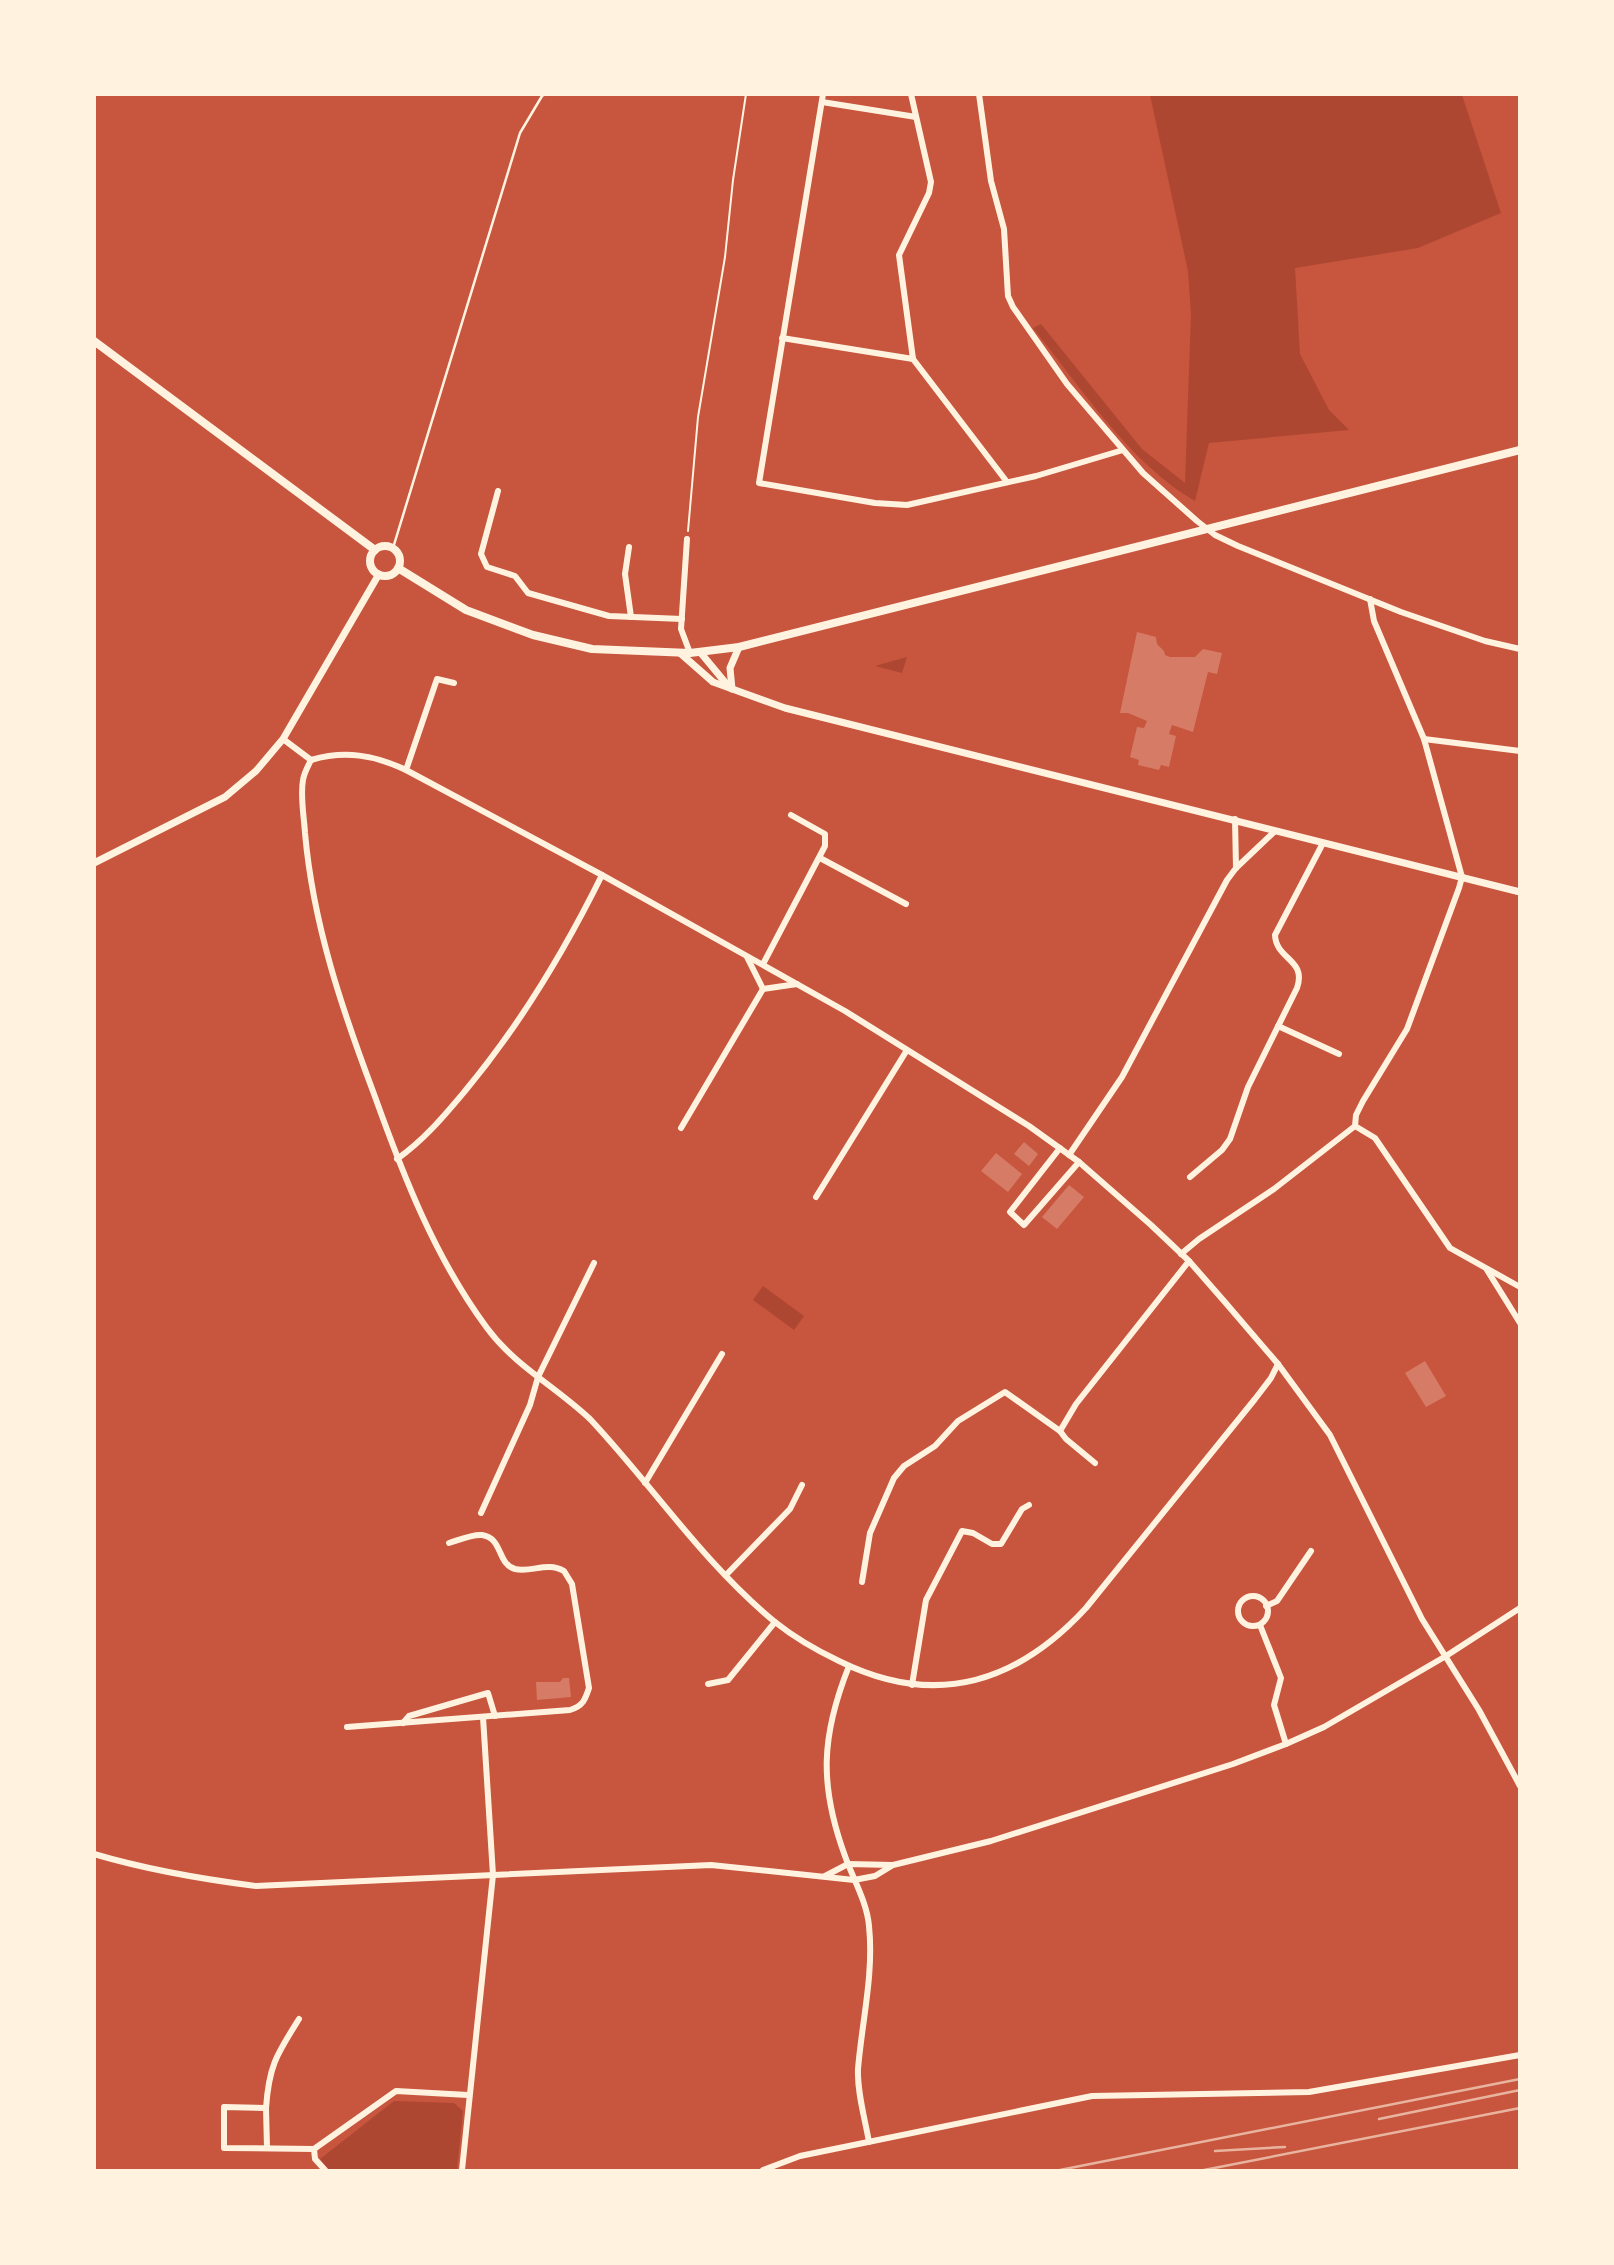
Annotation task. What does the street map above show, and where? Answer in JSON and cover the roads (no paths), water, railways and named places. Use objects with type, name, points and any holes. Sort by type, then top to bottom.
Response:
[{"type":"main road","points":[[94,341],[375,550]]},
{"type":"main road","points":[[398,568],[466,610],[533,635],[592,649],[695,652],[739,647],[1520,450]]},
{"type":"main road","points":[[380,546],[393,548],[400,560],[398,568],[393,573],[379,574],[370,563],[371,556],[380,546]]},
{"type":"street","points":[[911,94],[931,182],[929,193],[899,255],[913,359],[1007,482]]},
{"type":"street","points":[[979,94],[991,181],[1004,229],[1008,296],[1052,364],[1123,450],[1187,514],[1208,530],[1257,554],[1446,629],[1520,649]]},
{"type":"street","points":[[916,117],[823,98],[759,483],[875,503],[907,505],[1095,460],[1123,450]]},
{"type":"street","points":[[782,338],[913,359]]},
{"type":"street","points":[[498,491],[481,554],[487,567],[515,576],[528,593],[609,615],[682,620]]},
{"type":"street","points":[[687,540],[681,629],[695,652],[732,690]]},
{"type":"street","points":[[629,547],[625,574],[631,617]]},
{"type":"street","points":[[94,863],[225,797],[256,771],[283,739],[379,574]]},
{"type":"street","points":[[1181,1254],[1199,1239],[1275,1189],[1355,1126],[1356,1115],[1411,1020],[1462,877],[1424,739],[1374,621],[1370,599]]},
{"type":"street","points":[[732,690],[730,668],[739,647]]},
{"type":"street","points":[[680,653],[713,682],[790,709],[1520,892]]},
{"type":"street","points":[[406,770],[437,680],[454,683]]},
{"type":"street","points":[[283,739],[311,760]]},
{"type":"street","points":[[1424,739],[1520,751]]},
{"type":"street","points":[[311,760],[328,755],[361,754],[383,759],[406,770],[799,984],[1029,1126],[1079,1162],[1189,1261],[1278,1364],[1313,1410],[1337,1447],[1406,1588],[1490,1729],[1520,1786]]},
{"type":"street","points":[[311,760],[303,779],[303,803],[314,903],[335,985],[397,1159],[438,1246],[475,1311],[507,1353],[590,1419],[726,1575],[775,1622],[816,1649],[849,1666],[884,1679],[912,1685],[946,1685],[983,1678],[1029,1656],[1058,1636],[1095,1597],[1255,1399],[1278,1364]]},
{"type":"street","points":[[762,964],[825,846],[825,834],[791,815]]},
{"type":"street","points":[[1235,820],[1236,868]]},
{"type":"street","points":[[1069,1155],[1122,1077],[1227,880],[1275,831]]},
{"type":"street","points":[[1190,1177],[1222,1150],[1230,1139],[1248,1087],[1300,978],[1294,964],[1276,944],[1275,935],[1322,843]]},
{"type":"street","points":[[820,858],[906,904]]},
{"type":"street","points":[[397,1159],[414,1147],[441,1119],[508,1035],[539,990],[602,875]]},
{"type":"street","points":[[747,955],[763,989]]},
{"type":"street","points":[[763,989],[799,984]]},
{"type":"street","points":[[681,1128],[763,989]]},
{"type":"street","points":[[1278,1026],[1339,1054]]},
{"type":"street","points":[[816,1197],[907,1050]]},
{"type":"street","points":[[1355,1126],[1374,1138],[1450,1248],[1520,1287]]},
{"type":"street","points":[[1060,1148],[1010,1212],[1024,1225],[1079,1162]]},
{"type":"street","points":[[1060,1431],[1076,1404],[1189,1261]]},
{"type":"street","points":[[481,1513],[530,1405],[538,1377],[594,1264]]},
{"type":"street","points":[[1486,1269],[1520,1323]]},
{"type":"street","points":[[645,1483],[722,1354]]},
{"type":"street","points":[[862,1582],[870,1533],[894,1478],[904,1466],[935,1446],[958,1421],[1005,1392],[1060,1431],[1066,1440],[1095,1463]]},
{"type":"street","points":[[726,1575],[790,1509],[802,1485]]},
{"type":"street","points":[[912,1685],[926,1600],[962,1531],[973,1533],[992,1544],[1001,1544],[1022,1509],[1029,1505]]},
{"type":"street","points":[[346,1727],[570,1710],[585,1701],[589,1688],[572,1584],[564,1571],[549,1566],[519,1570],[510,1566],[492,1539],[482,1535],[449,1543]]},
{"type":"street","points":[[1266,1606],[1277,1601],[1311,1551]]},
{"type":"street","points":[[1247,1597],[1265,1601],[1266,1616],[1260,1625],[1251,1627],[1241,1620],[1240,1605],[1247,1597]]},
{"type":"street","points":[[825,1876],[848,1864],[893,1865],[991,1841],[1286,1744],[1324,1727],[1446,1656],[1520,1608]]},
{"type":"street","points":[[708,1684],[728,1680],[775,1622]]},
{"type":"street","points":[[1260,1625],[1281,1678],[1274,1705],[1286,1744]]},
{"type":"street","points":[[849,1666],[830,1722],[826,1782],[832,1814],[869,1923],[871,1962],[858,2072],[869,2143]]},
{"type":"street","points":[[404,1723],[408,1716],[488,1693],[495,1716]]},
{"type":"street","points":[[462,2171],[493,1875],[483,1717]]},
{"type":"street","points":[[94,1854],[195,1878],[256,1886],[711,1865],[825,1876],[840,1881],[875,1876],[893,1865]]},
{"type":"street","points":[[267,2148],[268,2080],[276,2056],[299,2019]]},
{"type":"street","points":[[763,2171],[800,2156],[1092,2095],[1309,2092],[1520,2055]]},
{"type":"street","points":[[266,2108],[224,2107],[224,2148],[314,2148],[396,2091],[468,2095]]},
{"type":"street","points":[[314,2148],[315,2159],[325,2171]]},
{"type":"lane","points":[[393,548],[520,133],[542,96],[546,94]]},
{"type":"railway","points":[[1060,2170],[1520,2079]]},
{"type":"railway","points":[[1379,2119],[1520,2090]]},
{"type":"railway","points":[[1204,2170],[1520,2108]]},
{"type":"railway","points":[[1215,2151],[1285,2147]]}]
